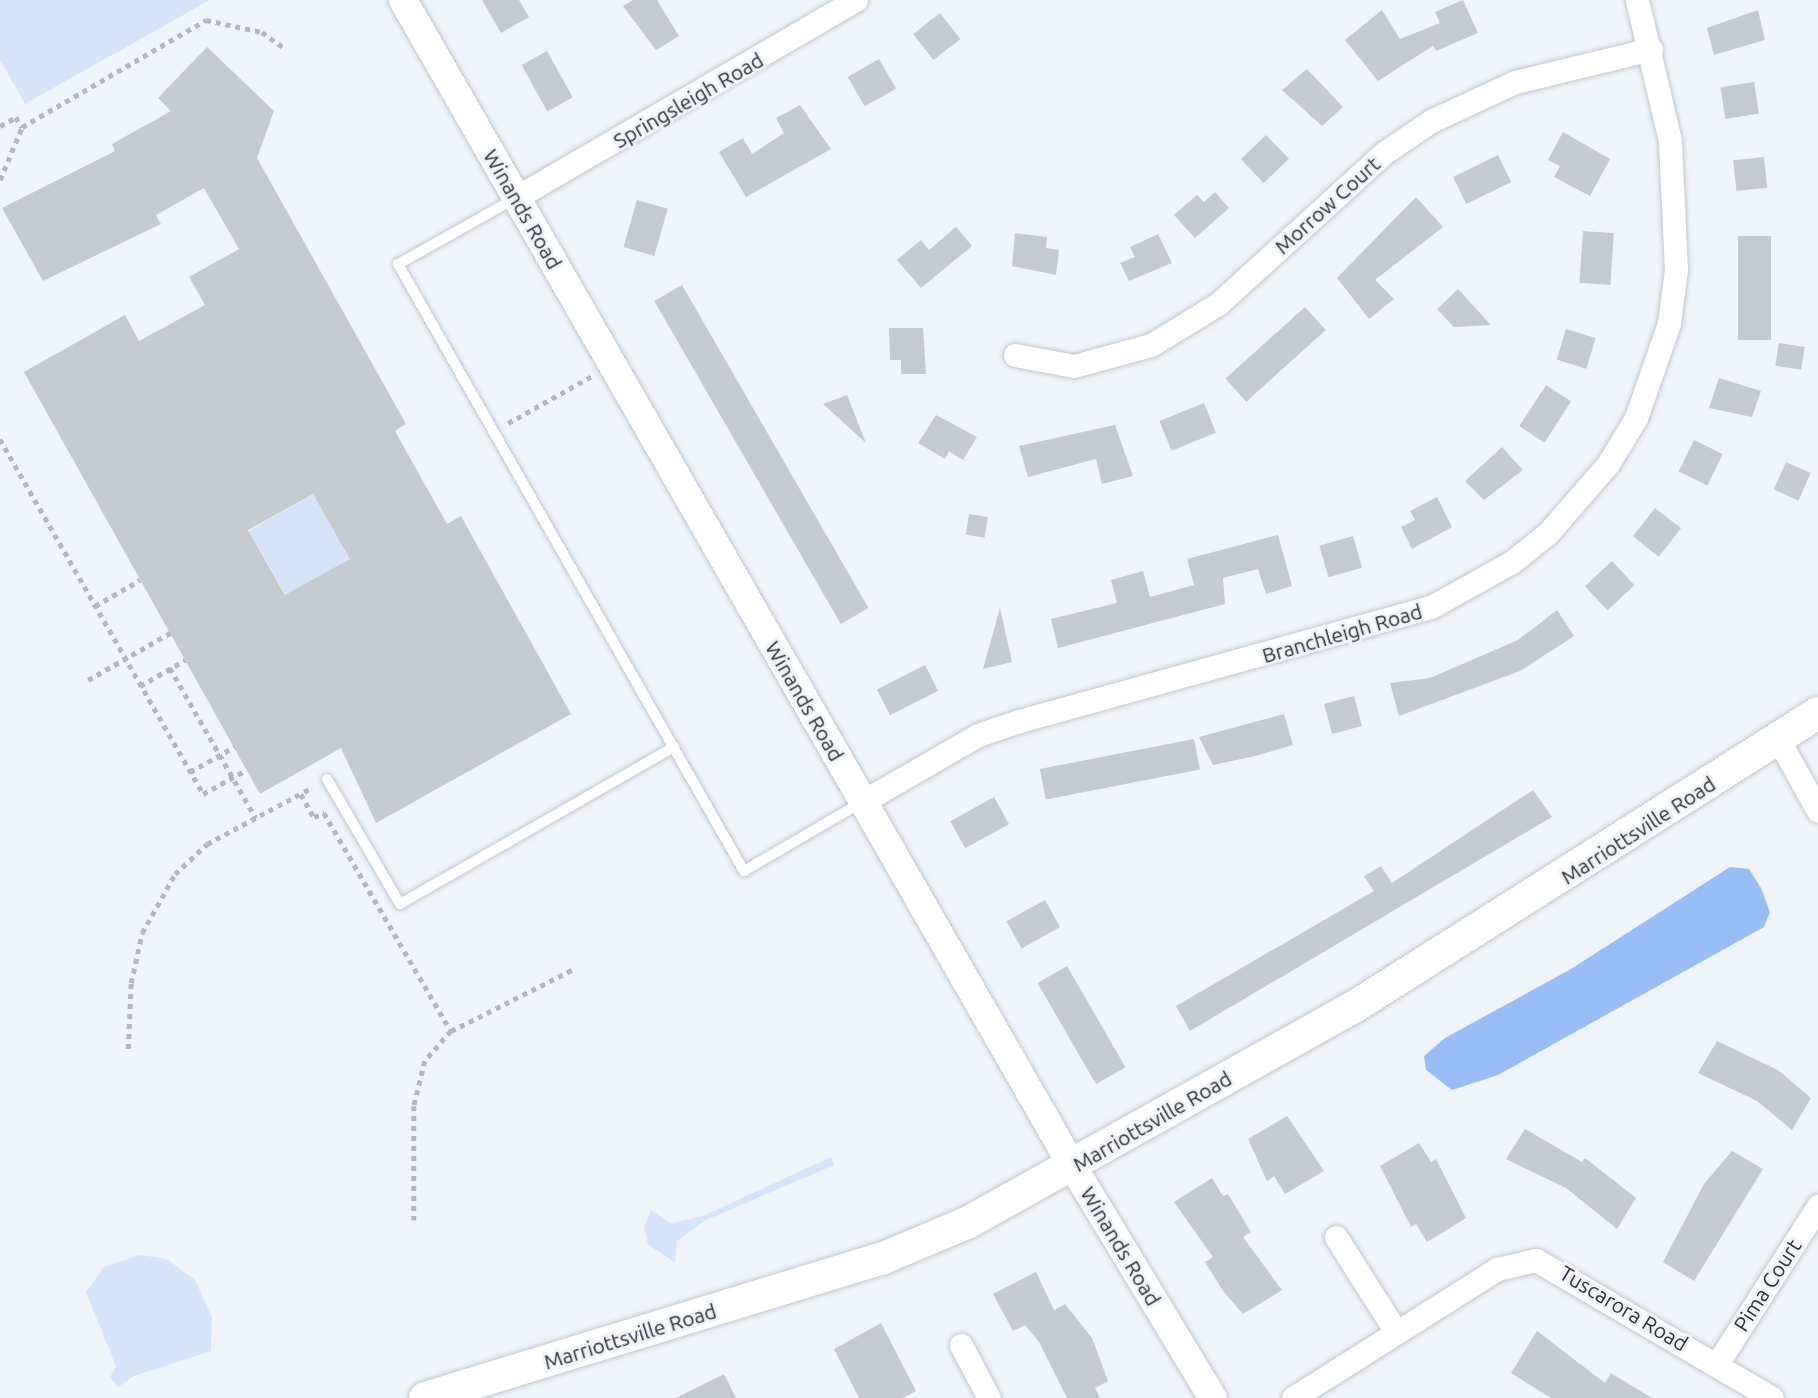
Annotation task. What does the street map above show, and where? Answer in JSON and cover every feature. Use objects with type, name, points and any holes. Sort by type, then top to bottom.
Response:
[{"type":"main road","name":"Marriottsville Road","points":[[425,1398],[881,1259],[970,1222],[1073,1167],[1504,917],[1818,713]]},
{"type":"street","name":"Winands Road","points":[[403,0],[1073,1167],[1213,1398]]},
{"type":"street","name":"Springsleigh Road","points":[[517,197],[856,0]]},
{"type":"street","name":"Branchleigh Road","points":[[862,802],[978,735],[1019,721],[1432,607],[1513,562],[1548,533],[1608,464],[1636,418],[1668,323],[1676,212],[1651,49],[1637,0]]},
{"type":"street","name":"Morrow Court","points":[[1015,355],[1074,366],[1151,345],[1218,304],[1384,153],[1431,121],[1515,82],[1651,49]]},
{"type":"street","points":[[1778,739],[1818,811]]},
{"type":"street","name":"Pima Court","points":[[1717,1364],[1818,1206]]},
{"type":"street","points":[[1336,1237],[1396,1332]]},
{"type":"street","name":"Tuscarora Road","points":[[1293,1398],[1497,1269],[1536,1260],[1772,1398]]},
{"type":"street","points":[[961,1345],[989,1398]]},
{"type":"lane","points":[[517,197],[398,264],[493,432],[744,871],[862,802]]},
{"type":"lane","points":[[327,779],[400,904],[674,747]]},
{"type":"path","points":[[0,180],[22,127],[206,20],[262,32],[284,48]]},
{"type":"path","points":[[0,126],[16,117],[22,127]]},
{"type":"path","points":[[493,432],[614,364]]},
{"type":"path","points":[[0,439],[203,794],[246,770]]},
{"type":"path","points":[[95,606],[140,580]]},
{"type":"path","points":[[88,680],[170,634]]},
{"type":"path","points":[[140,686],[185,660]]},
{"type":"path","points":[[170,668],[256,818]]},
{"type":"path","points":[[190,772],[234,747]]},
{"type":"path","points":[[128,1049],[131,984],[142,933],[178,870],[256,818],[327,779]]},
{"type":"path","points":[[301,793],[314,817],[324,813],[451,1031]]},
{"type":"path","points":[[414,1220],[414,1106],[425,1061],[451,1031],[574,969]]},
{"type":"shaded area","points":[[0,0],[210,0],[25,104],[0,60]]},
{"type":"shaded area","points":[[313,494],[351,559],[286,596],[249,531]]},
{"type":"shaded area","points":[[831,1157],[834,1165],[704,1221],[677,1241],[675,1262],[648,1245],[644,1227],[651,1210],[671,1223],[703,1216]]},
{"type":"shaded area","points":[[140,1255],[167,1259],[195,1280],[212,1317],[211,1351],[134,1376],[118,1387],[110,1377],[116,1366],[86,1292],[104,1267]]},
{"type":"water","points":[[1730,867],[1749,869],[1761,888],[1770,912],[1764,927],[1498,1075],[1452,1090],[1426,1070],[1424,1056],[1445,1038],[1571,969]]},
{"type":"building","points":[[482,0],[519,0],[529,17],[501,33]]},
{"type":"building","points":[[633,0],[657,0],[679,36],[656,50],[623,6]]},
{"type":"building","points":[[1463,0],[1478,33],[1436,51],[1433,46],[1378,81],[1345,40],[1382,10],[1400,39],[1440,23],[1435,12]]},
{"type":"building","points":[[1758,10],[1765,40],[1714,55],[1707,28]]},
{"type":"building","points":[[940,13],[960,39],[934,60],[913,34]]},
{"type":"building","points":[[207,47],[274,111],[257,158],[406,424],[395,431],[447,524],[461,516],[571,714],[376,823],[341,748],[260,794],[24,372],[125,315],[139,341],[205,305],[189,277],[239,249],[204,188],[156,215],[161,224],[43,281],[2,208],[115,151],[112,144],[171,111],[158,98]],"holes":[[[313,494],[350,559],[285,595],[248,530]]]},
{"type":"building","points":[[547,51],[573,97],[547,111],[522,65]]},
{"type":"building","points":[[879,59],[896,88],[865,106],[848,77]]},
{"type":"building","points":[[1307,69],[1343,107],[1322,126],[1282,90]]},
{"type":"building","points":[[1754,82],[1759,114],[1725,119],[1720,87]]},
{"type":"building","points":[[800,105],[831,149],[746,197],[719,152],[743,138],[752,154],[784,133],[776,118]]},
{"type":"building","points":[[1563,132],[1610,159],[1590,196],[1554,177],[1560,166],[1548,160]]},
{"type":"building","points":[[1266,135],[1289,159],[1264,183],[1241,159]]},
{"type":"building","points":[[1498,155],[1511,182],[1466,204],[1453,177]]},
{"type":"building","points":[[1764,157],[1767,188],[1736,191],[1733,160]]},
{"type":"building","points":[[1215,192],[1229,208],[1195,238],[1174,215],[1197,195],[1204,202]]},
{"type":"building","points":[[1416,197],[1443,227],[1375,280],[1394,299],[1369,319],[1337,278]]},
{"type":"building","points":[[637,200],[668,209],[654,256],[623,247]]},
{"type":"building","points":[[956,227],[972,246],[921,288],[897,260],[921,240],[929,250]]},
{"type":"building","points":[[1583,231],[1614,233],[1610,285],[1579,283]]},
{"type":"building","points":[[1015,233],[1047,237],[1046,248],[1059,250],[1056,275],[1012,266]]},
{"type":"building","points":[[1158,234],[1172,263],[1129,281],[1120,263],[1135,257],[1130,247]]},
{"type":"building","points":[[1738,236],[1771,236],[1771,340],[1738,340]]},
{"type":"building","points":[[682,285],[869,608],[841,624],[654,301]]},
{"type":"building","points":[[1458,289],[1491,325],[1454,327],[1437,309]]},
{"type":"building","points":[[1305,307],[1326,330],[1246,402],[1225,379]]},
{"type":"building","points":[[889,328],[923,328],[926,374],[901,374],[901,360],[890,360]]},
{"type":"building","points":[[1566,329],[1596,338],[1586,369],[1557,360]]},
{"type":"building","points":[[1779,343],[1805,347],[1801,370],[1775,366]]},
{"type":"building","points":[[1719,378],[1761,391],[1752,417],[1709,408]]},
{"type":"building","points":[[1546,385],[1571,401],[1544,442],[1519,426]]},
{"type":"building","points":[[847,395],[866,443],[823,404]]},
{"type":"building","points":[[1204,403],[1216,433],[1171,451],[1159,421]]},
{"type":"building","points":[[936,415],[977,437],[963,460],[949,451],[945,459],[918,443]]},
{"type":"building","points":[[1115,425],[1133,476],[1102,484],[1096,459],[1028,477],[1019,446]]},
{"type":"building","points":[[1694,440],[1723,454],[1707,485],[1679,471]]},
{"type":"building","points":[[1502,447],[1523,470],[1484,500],[1465,481]]},
{"type":"building","points":[[1786,462],[1811,473],[1798,500],[1774,489]]},
{"type":"building","points":[[1437,497],[1452,527],[1412,549],[1401,527],[1415,520],[1410,511]]},
{"type":"building","points":[[1655,508],[1681,528],[1659,557],[1633,536]]},
{"type":"building","points":[[969,514],[988,517],[984,538],[966,535]]},
{"type":"building","points":[[1278,535],[1292,586],[1266,594],[1258,569],[1223,578],[1225,604],[1058,648],[1051,619],[1117,603],[1111,580],[1143,571],[1150,597],[1194,585],[1187,559]]},
{"type":"building","points":[[1353,536],[1362,568],[1328,577],[1319,546]]},
{"type":"building","points":[[1612,561],[1635,585],[1607,610],[1585,586]]},
{"type":"building","points":[[1000,608],[1012,662],[983,669]]},
{"type":"building","points":[[1557,610],[1574,636],[1520,671],[1399,716],[1390,683],[1430,678],[1518,640]]},
{"type":"building","points":[[925,665],[938,691],[890,715],[877,690]]},
{"type":"building","points":[[1354,696],[1362,726],[1332,734],[1324,704]]},
{"type":"building","points":[[1284,714],[1293,745],[1255,756],[1213,765],[1199,737]]},
{"type":"building","points":[[1194,739],[1200,769],[1046,799],[1040,769]]},
{"type":"building","points":[[1533,790],[1552,817],[1190,1031],[1176,1006],[1374,891],[1364,876],[1381,866],[1392,883]]},
{"type":"building","points":[[994,797],[1009,824],[965,848],[950,821]]},
{"type":"building","points":[[1045,900],[1060,927],[1022,948],[1007,921]]},
{"type":"building","points":[[1067,966],[1126,1067],[1096,1084],[1038,983]]},
{"type":"building","points":[[1717,1041],[1778,1070],[1811,1098],[1792,1130],[1757,1101],[1698,1073]]},
{"type":"building","points":[[1287,1116],[1324,1171],[1285,1194],[1274,1176],[1267,1181],[1248,1139]]},
{"type":"building","points":[[1525,1129],[1582,1162],[1585,1158],[1636,1198],[1617,1229],[1566,1188],[1506,1159]]},
{"type":"building","points":[[1419,1143],[1431,1162],[1436,1159],[1466,1218],[1427,1242],[1416,1224],[1411,1227],[1380,1166]]},
{"type":"building","points":[[1732,1151],[1763,1169],[1694,1281],[1663,1262],[1704,1184]]},
{"type":"building","points":[[1212,1178],[1223,1196],[1228,1194],[1251,1232],[1243,1237],[1282,1290],[1243,1314],[1223,1291],[1205,1262],[1213,1257],[1174,1202]]},
{"type":"building","points":[[1036,1272],[1054,1310],[1065,1304],[1092,1338],[1108,1381],[1095,1388],[1100,1398],[1067,1398],[1039,1342],[1025,1325],[1013,1331],[993,1294]]},
{"type":"building","points":[[881,1323],[916,1391],[903,1398],[859,1398],[834,1349]]},
{"type":"building","points":[[1537,1331],[1605,1383],[1611,1373],[1652,1398],[1551,1398],[1511,1373]]},
{"type":"building","points":[[724,1374],[736,1398],[676,1398]]}]
